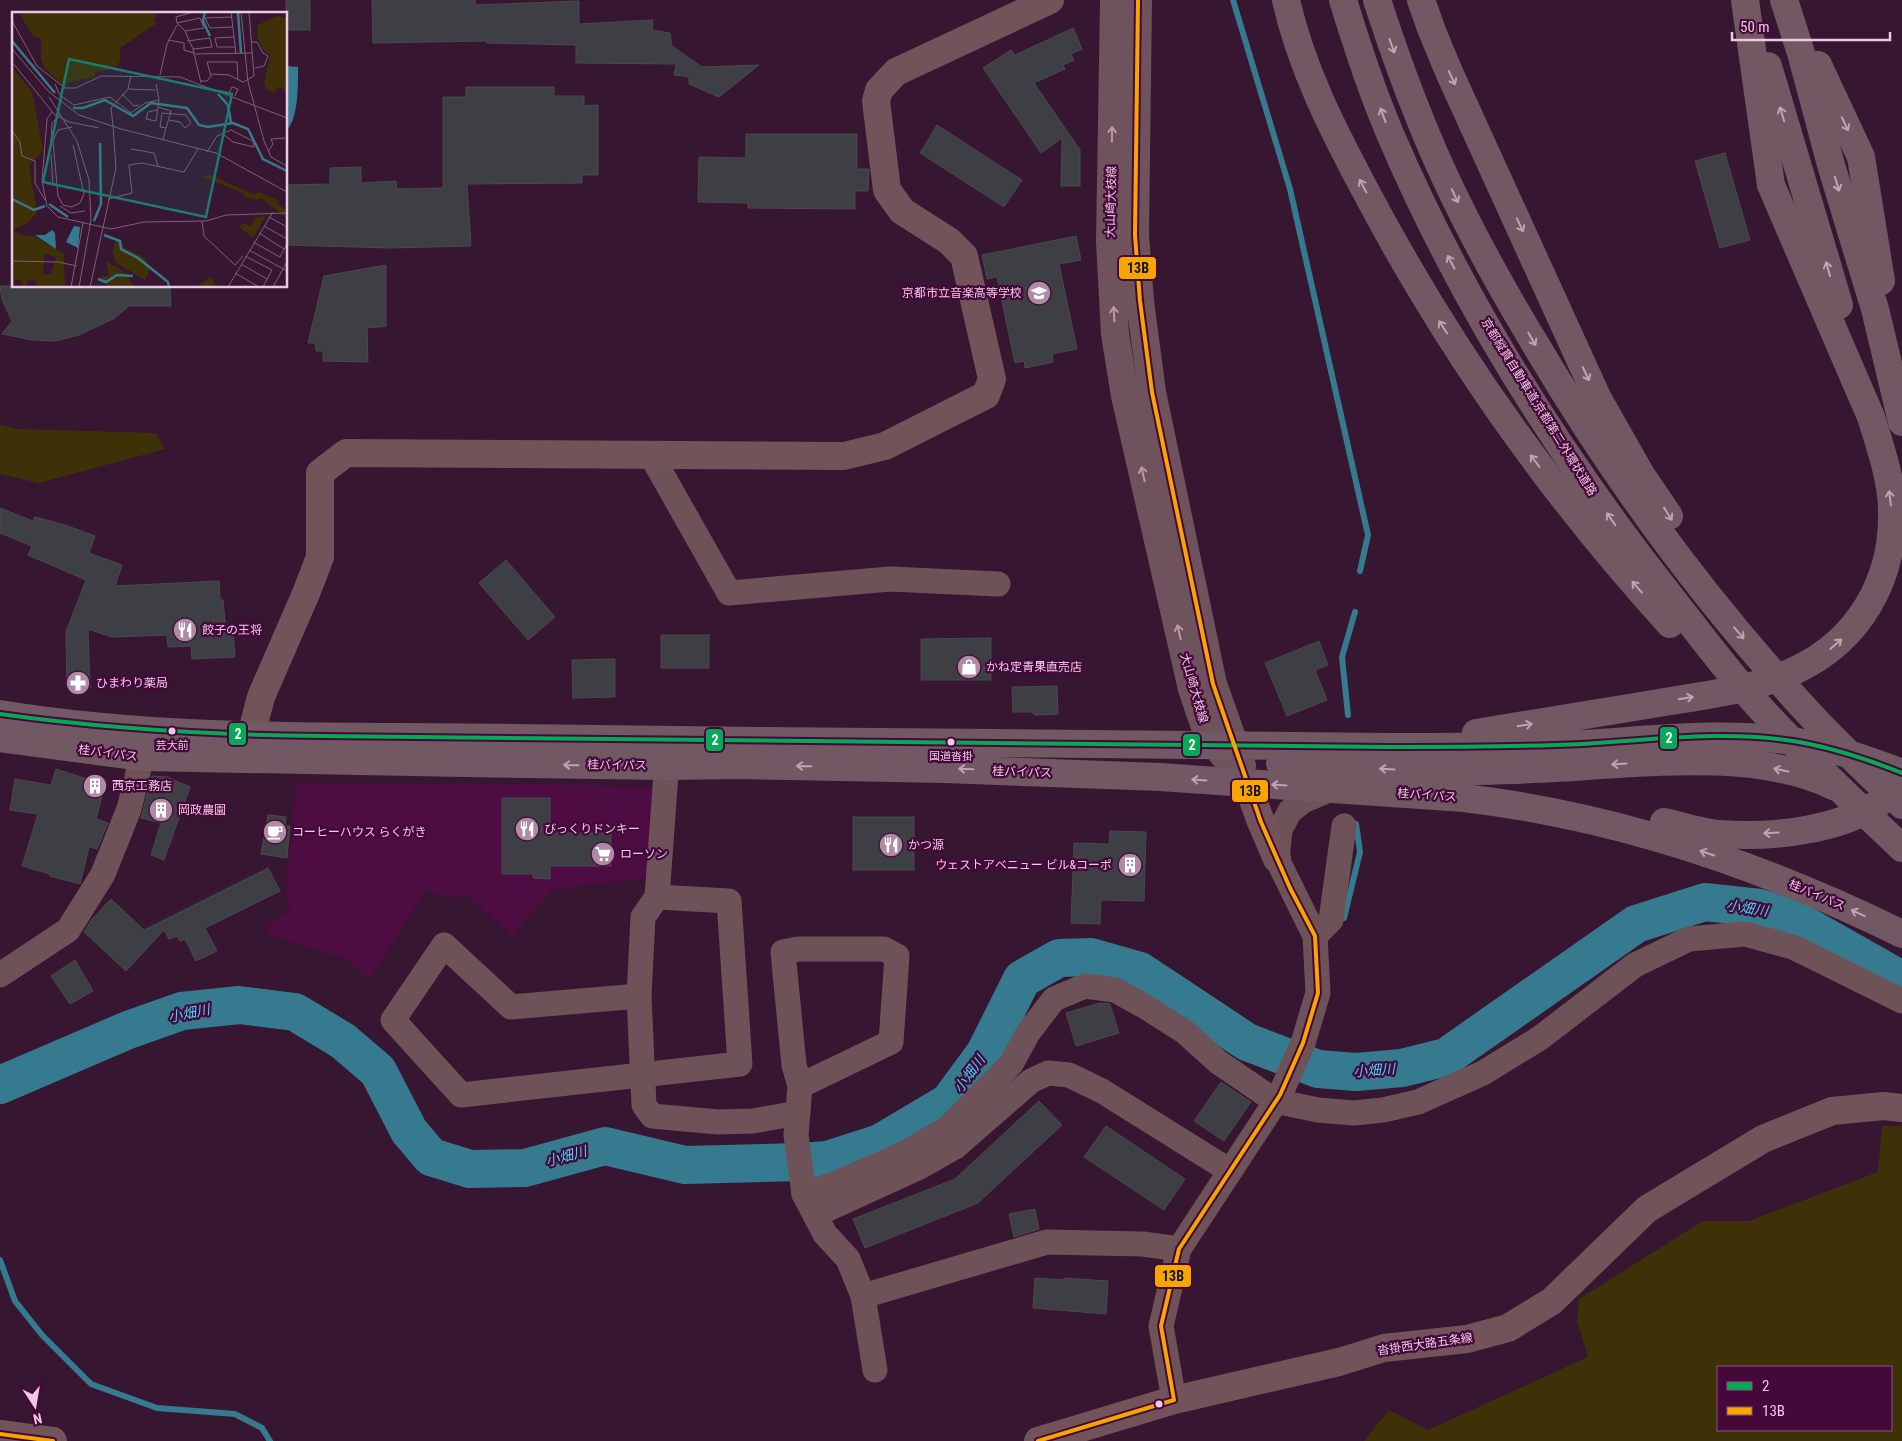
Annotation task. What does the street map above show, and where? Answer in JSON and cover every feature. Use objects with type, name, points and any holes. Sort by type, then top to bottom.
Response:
[{"type":"highway","points":[[1286,0],[1293,31],[1322,105],[1386,230],[1437,318],[1537,464],[1623,571],[1676,618]]},
{"type":"highway","name":"京都縦貫自動車道;京都第二外環状道路","points":[[1342,0],[1390,135],[1432,225],[1471,299],[1568,458],[1625,539],[1676,618],[1725,666],[1779,728],[1902,848]]},
{"type":"highway","points":[[1377,0],[1420,120],[1460,208],[1498,281],[1594,440],[1650,521],[1707,596],[1806,710],[1902,805]]},
{"type":"highway","points":[[1421,0],[1449,72],[1598,399],[1640,473],[1670,518],[1707,596]]},
{"type":"highway","points":[[1391,747],[1736,689],[1797,670],[1820,658],[1858,622],[1868,607],[1884,574],[1890,545],[1892,516],[1889,487],[1871,417],[1771,185],[1746,0]]},
{"type":"highway","points":[[1786,0],[1861,157],[1902,410]]},
{"type":"highway","points":[[1786,0],[1831,165],[1875,309],[1902,422]]},
{"type":"highway","name":"桂バイパス","points":[[0,714],[42,721],[142,744]]},
{"type":"highway","name":"桂バイパス","points":[[0,738],[250,747],[1234,758],[1391,747],[1527,746],[1704,737],[1793,741],[1872,761],[1902,773]]},
{"type":"highway","name":"桂バイパス","points":[[668,753],[736,765],[944,768],[1150,776],[1234,758],[1331,789],[1416,783],[1575,816],[1664,838],[1795,884],[1902,934]]},
{"type":"highway","points":[[1234,758],[1252,762],[1416,783],[1528,793],[1718,834],[1785,833],[1848,819],[1869,810],[1902,782]]},
{"type":"highway","points":[[1416,783],[1527,769],[1685,761],[1732,763],[1768,767],[1801,774],[1829,784],[1866,802],[1902,829]]},
{"type":"main road","name":"大山崎大枝線","points":[[1114,0],[1110,242],[1114,334],[1125,396],[1192,689],[1206,730],[1234,758]]},
{"type":"main road","name":"大山崎大枝線","points":[[1138,0],[1135,235],[1141,310],[1152,392],[1212,684],[1234,758]]},
{"type":"street","points":[[250,747],[260,697],[320,557],[320,473],[346,453],[844,456],[885,446],[986,395],[992,379],[964,256],[949,241],[902,211],[887,190],[876,101],[879,90],[896,72],[1050,0]]},
{"type":"street","points":[[651,455],[728,593],[890,578],[998,584]]},
{"type":"street","points":[[2,971],[68,930],[103,874],[129,809],[142,744]]},
{"type":"street","points":[[668,753],[657,897],[643,916],[639,996],[644,1105],[652,1116],[718,1122],[754,1121],[797,1124]]},
{"type":"street","points":[[1174,1400],[1161,1326],[1179,1249],[1278,1098],[1304,1043],[1318,993],[1315,936],[1277,859],[1234,758]]},
{"type":"street","points":[[1277,859],[1280,830],[1290,811],[1302,801],[1331,789]]},
{"type":"street","points":[[1315,936],[1331,920],[1344,826]]},
{"type":"street","points":[[639,996],[511,1007],[444,945],[393,1020],[460,1094],[643,1076],[740,1064],[729,901],[657,897]]},
{"type":"street","points":[[807,1198],[901,1155],[948,1128],[1011,1064],[1028,1033],[1054,999],[1086,986],[1114,990],[1144,1006],[1185,1032],[1218,1062],[1278,1098],[1318,1110],[1354,1113],[1383,1110],[1418,1102],[1483,1073],[1540,1038],[1635,965],[1689,939],[1745,934],[1793,947],[1902,1001]]},
{"type":"street","points":[[800,1086],[891,1042],[896,956],[884,949],[798,949],[783,952],[794,1065],[800,1086],[797,1124],[807,1198],[825,1234],[848,1259],[863,1296],[875,1370]]},
{"type":"street","points":[[807,1198],[920,1167],[955,1147],[1031,1081],[1048,1073],[1070,1075],[1102,1091],[1230,1171]]},
{"type":"street","name":"沓掛西大路五条線","points":[[1038,1441],[1174,1400],[1339,1362],[1384,1348],[1467,1339],[1508,1328],[1552,1301],[1646,1209],[1763,1139],[1832,1110],[1884,1106],[1902,1108]]},
{"type":"street","points":[[863,1296],[1047,1242],[1143,1244],[1179,1249]]},
{"type":"street","points":[[0,1434],[40,1440]]},
{"type":"shaded area","points":[[0,425],[18,429],[156,433],[165,449],[39,483],[0,474]]},
{"type":"shaded area","points":[[297,781],[320,784],[554,784],[657,788],[652,878],[592,884],[551,891],[513,936],[466,894],[450,899],[426,890],[370,979],[346,959],[272,936],[265,926],[292,909],[285,899]]},
{"type":"shaded area","points":[[1882,1126],[1902,1126],[1902,1441],[1364,1441],[1389,1410],[1428,1430],[1588,1357],[1577,1321],[1579,1299],[1703,1221],[1749,1221],[1878,1172]]},
{"type":"water","points":[[288,66],[298,67],[296,110],[288,128]]},
{"type":"building","points":[[286,0],[310,0],[310,30],[288,30],[288,12],[286,12]]},
{"type":"building","points":[[372,0],[475,0],[475,5],[579,1],[579,24],[653,20],[652,30],[670,33],[672,46],[702,67],[759,65],[719,97],[689,84],[689,77],[674,75],[676,64],[576,63],[576,45],[487,43],[487,41],[373,43]]},
{"type":"building","points":[[1073,28],[1082,49],[1071,54],[1074,60],[1063,65],[1065,69],[1034,83],[1080,150],[1080,186],[1061,186],[1062,138],[1041,153],[983,68],[1011,50],[1015,55]]},
{"type":"building","points":[[466,87],[554,87],[554,96],[584,96],[584,106],[598,105],[598,175],[582,175],[582,183],[467,184],[471,246],[390,248],[288,245],[288,185],[330,184],[330,168],[361,167],[361,183],[396,181],[397,189],[443,188],[443,97],[466,97]]},
{"type":"building","points":[[937,125],[1022,180],[1004,207],[920,153]]},
{"type":"building","points":[[746,134],[857,134],[857,169],[869,169],[868,191],[855,191],[855,209],[748,208],[748,203],[698,202],[699,157],[746,158]]},
{"type":"building","points":[[1725,153],[1750,240],[1720,248],[1695,161]]},
{"type":"building","points":[[1076,236],[1081,260],[1059,264],[1077,349],[1052,354],[1053,362],[1025,368],[1024,361],[1015,363],[997,277],[987,279],[982,255]]},
{"type":"building","points":[[386,265],[386,326],[367,328],[368,362],[323,361],[323,351],[316,351],[315,343],[308,343],[324,276]]},
{"type":"building","points":[[0,286],[12,286],[12,288],[170,288],[171,306],[129,306],[115,318],[79,335],[56,341],[32,340],[2,334],[12,321],[2,300]]},
{"type":"building","points":[[0,508],[33,521],[35,517],[95,536],[89,553],[122,565],[115,586],[219,581],[220,600],[223,600],[226,632],[233,632],[235,657],[192,659],[191,646],[168,647],[167,635],[112,637],[88,629],[90,688],[67,688],[66,632],[86,580],[28,555],[32,546],[0,533]]},
{"type":"building","points":[[506,560],[555,617],[528,640],[479,583]]},
{"type":"building","points":[[661,635],[709,635],[709,668],[661,668]]},
{"type":"building","points":[[991,638],[991,680],[921,680],[921,639]]},
{"type":"building","points":[[1319,641],[1328,665],[1315,670],[1327,700],[1287,716],[1265,663]]},
{"type":"building","points":[[615,659],[615,697],[573,698],[572,660]]},
{"type":"building","points":[[1057,686],[1058,714],[1035,715],[1032,712],[1013,712],[1012,687]]},
{"type":"building","points":[[56,769],[87,779],[89,775],[106,780],[96,819],[108,823],[97,849],[89,847],[80,884],[22,866],[38,814],[10,810],[15,779],[51,785]]},
{"type":"building","name":"岡政農園","points":[[152,776],[167,777],[190,787],[164,860],[151,855],[161,823],[141,818]]},
{"type":"building","points":[[502,798],[550,798],[550,833],[611,833],[611,866],[550,866],[550,879],[533,878],[533,874],[502,874]]},
{"type":"building","points":[[268,815],[286,817],[285,826],[290,826],[287,858],[261,854]]},
{"type":"building","points":[[853,817],[914,817],[914,870],[853,870]]},
{"type":"building","points":[[1110,831],[1146,832],[1144,901],[1101,900],[1100,924],[1071,923],[1074,843],[1109,844]]},
{"type":"building","points":[[268,868],[280,891],[205,928],[217,951],[196,961],[185,939],[180,941],[177,936],[169,939],[164,930],[126,971],[84,932],[92,919],[111,899],[144,930]]},
{"type":"building","points":[[75,960],[93,991],[70,1004],[51,976]]},
{"type":"building","points":[[1100,1003],[1110,1004],[1119,1033],[1076,1046],[1066,1013]]},
{"type":"building","points":[[1221,1082],[1251,1102],[1224,1141],[1194,1121]]},
{"type":"building","points":[[1039,1101],[1062,1125],[978,1203],[865,1248],[853,1219],[955,1179]]},
{"type":"building","points":[[1106,1126],[1185,1179],[1164,1210],[1084,1157]]},
{"type":"building","points":[[1035,1209],[1039,1229],[1014,1237],[1009,1214]]},
{"type":"building","points":[[1035,1278],[1108,1281],[1106,1314],[1033,1308]]},
{"type":"waterway","points":[[1233,0],[1290,189],[1368,535],[1360,571]]},
{"type":"waterway","points":[[1348,715],[1342,657],[1355,612]]},
{"type":"waterway","points":[[1344,918],[1360,852],[1356,824]]},
{"type":"waterway","name":"小畑川","points":[[0,1085],[128,1030],[182,1011],[239,1005],[295,1012],[343,1041],[378,1071],[409,1131],[431,1157],[470,1169],[525,1168],[605,1146],[685,1165],[801,1162],[827,1160],[880,1143],[949,1102],[985,1053],[1022,979],[1059,958],[1091,957],[1140,971],[1247,1042],[1318,1069],[1356,1072],[1402,1068],[1446,1057],[1636,924],[1705,902],[1760,908],[1794,919],[1902,980]]},
{"type":"waterway","points":[[0,1260],[15,1301],[42,1335],[91,1384],[157,1408],[235,1414],[262,1428],[270,1441]]},
{"type":"transit line","name":"13B","points":[[1038,1441],[1174,1400],[1161,1326],[1179,1249],[1280,1095],[1303,1043],[1318,993],[1315,936],[1290,888],[1261,822],[1213,684],[1152,392],[1140,301],[1135,235],[1138,0]]},
{"type":"transit line","name":"2","points":[[0,714],[80,724],[161,730],[322,736],[1389,747],[1534,746],[1688,737],[1740,736],[1793,741],[1835,750],[1902,773]]},
{"type":"transit line","name":"13B","points":[[0,1434],[53,1441]]},
{"type":"place","name":"京都市立音楽高等学校","points":[[1039,293]]},
{"type":"place","name":"餃子の王将","points":[[185,630]]},
{"type":"place","name":"かね定青果直売店","points":[[969,667]]},
{"type":"place","name":"ひまわり薬局","points":[[78,683]]},
{"type":"place","name":"芸大前","points":[[172,731]]},
{"type":"place","name":"国道沓掛","points":[[951,742]]},
{"type":"place","name":"西京工務店","points":[[95,786]]},
{"type":"place","name":"岡政農園","points":[[161,810]]},
{"type":"place","name":"びっくりドンキー","points":[[527,829]]},
{"type":"place","name":"コーヒーハウス らくがき","points":[[275,832]]},
{"type":"place","name":"かつ源","points":[[891,845]]},
{"type":"place","name":"ローソン","points":[[603,854]]},
{"type":"place","name":"ウェストアベニュー ビル&コーポ","points":[[1130,865]]}]
